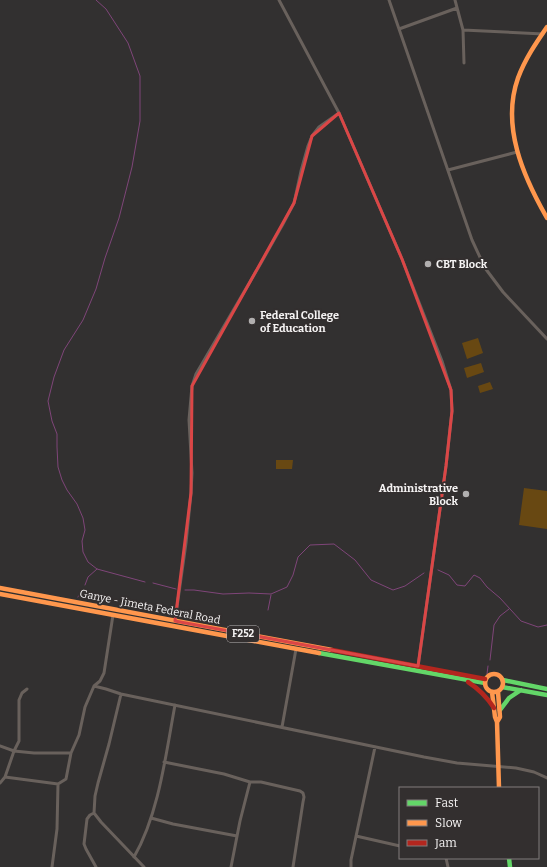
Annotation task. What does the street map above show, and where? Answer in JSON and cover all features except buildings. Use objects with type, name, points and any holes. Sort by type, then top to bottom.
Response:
[{"type":"main road","points":[[547,27],[524,63],[519,75],[512,103],[512,127],[517,152],[531,188],[547,218]]},
{"type":"main road","name":"Ganye - Jimeta Federal Road","points":[[0,588],[296,649],[485,681]]},
{"type":"main road","name":"Ganye - Jimeta Federal Road","points":[[0,594],[175,621],[418,669],[466,680],[485,681]]},
{"type":"main road","points":[[547,689],[503,680],[499,675],[495,674],[490,674],[485,681],[487,690],[495,692],[502,687],[547,695]]},
{"type":"main road","points":[[466,680],[488,697],[494,708]]},
{"type":"main road","points":[[502,687],[503,680]]},
{"type":"main road","points":[[500,710],[509,696],[521,690]]},
{"type":"main road","points":[[495,692],[494,708],[497,722],[499,787]]},
{"type":"main road","points":[[495,692],[500,710],[500,717],[497,722]]},
{"type":"street","points":[[279,0],[339,113],[402,259],[442,361],[451,390],[452,411],[446,466],[418,669]]},
{"type":"street","points":[[389,0],[472,240],[485,268],[503,292],[547,339]]},
{"type":"street","points":[[455,0],[463,30],[464,63]]},
{"type":"street","points":[[399,29],[457,8]]},
{"type":"street","points":[[463,30],[543,34]]},
{"type":"street","points":[[175,621],[186,543],[191,493],[192,473],[190,420],[192,386],[196,374],[294,203],[303,164],[312,136],[319,127],[339,113]]},
{"type":"street","points":[[448,170],[517,152]]},
{"type":"street","points":[[5,777],[58,784],[66,779],[71,753],[79,735],[85,707],[94,686],[100,681],[104,673],[113,612]]},
{"type":"street","points":[[282,727],[296,649]]},
{"type":"street","points":[[94,686],[121,694],[375,747],[457,763],[516,768],[534,772],[547,778]]},
{"type":"street","points":[[0,783],[5,777],[14,750],[19,741],[19,700],[22,693],[27,689]]},
{"type":"street","points":[[121,694],[95,796],[94,813],[144,867]]},
{"type":"street","points":[[134,857],[151,818],[175,705]]},
{"type":"street","points":[[0,746],[34,753],[71,753]]},
{"type":"street","points":[[351,867],[375,747]]},
{"type":"street","points":[[164,762],[224,774],[250,782],[261,782],[303,793],[304,797],[292,867]]},
{"type":"street","points":[[231,867],[236,836],[250,782]]},
{"type":"street","points":[[52,867],[57,829],[58,784]]},
{"type":"street","points":[[94,813],[87,819],[84,844],[96,867]]},
{"type":"street","points":[[151,818],[173,824],[236,836]]},
{"type":"street","points":[[356,836],[399,846]]},
{"type":"highlighted area","points":[[339,113],[402,259],[451,390],[452,411],[446,466],[418,666],[175,621],[191,493],[192,386],[294,203],[312,136]]},
{"type":"shaded area","points":[[478,338],[483,353],[467,359],[462,343]]},
{"type":"shaded area","points":[[481,363],[484,372],[467,378],[464,368]]},
{"type":"shaded area","points":[[490,382],[493,389],[480,393],[478,386]]},
{"type":"shaded area","points":[[276,460],[293,460],[292,469],[276,469]]},
{"type":"shaded area","points":[[524,488],[547,491],[547,529],[519,525]]},
{"type":"waterway","points":[[96,0],[106,9],[128,43],[140,76],[140,121],[132,167],[119,218],[96,289],[83,320],[64,350],[54,377],[48,401],[52,421],[57,434],[58,467],[62,480],[77,504],[83,518],[85,530],[82,541],[83,552],[88,562],[97,569],[145,582]]},
{"type":"waterway","points":[[185,590],[223,594],[271,594],[287,587],[293,575],[298,557],[310,545],[334,544],[355,560],[371,580],[393,590],[405,586],[424,573]]},
{"type":"waterway","points":[[85,585],[88,577],[97,569]]},
{"type":"waterway","points":[[438,570],[449,575],[457,585],[465,586],[474,575],[480,578],[521,621],[538,627],[547,625]]},
{"type":"waterway","points":[[153,583],[176,589]]},
{"type":"waterway","points":[[78,597],[82,590]]},
{"type":"waterway","points":[[268,610],[271,595]]},
{"type":"waterway","points":[[490,660],[494,625],[500,616],[509,609]]},
{"type":"waterway","points":[[487,674],[488,666]]},
{"type":"traffic: fast","points":[[319,653],[485,683]]},
{"type":"traffic: fast","points":[[503,680],[547,689]]},
{"type":"traffic: fast","points":[[502,687],[547,695]]},
{"type":"traffic: fast","points":[[500,710],[509,698],[521,690]]},
{"type":"traffic: fast","points":[[509,859],[510,867]]},
{"type":"traffic: slow","points":[[547,27],[531,51],[518,78],[513,96],[512,114],[513,132],[523,168],[547,218]]},
{"type":"traffic: slow","points":[[0,588],[332,650]]},
{"type":"traffic: slow","points":[[0,594],[319,653]]},
{"type":"traffic: slow","points":[[490,674],[498,674],[503,679],[503,683],[501,690],[498,692],[490,692],[485,687],[485,679],[490,674]]},
{"type":"traffic: slow","points":[[492,692],[497,722],[499,787]]},
{"type":"traffic: slow","points":[[497,722],[500,717],[498,692]]},
{"type":"traffic: jam","points":[[332,650],[485,679]]},
{"type":"traffic: jam","points":[[468,682],[476,687],[489,700],[494,708]]},
{"type":"place","name":"CBT Block","points":[[428,264]]},
{"type":"place","name":"Federal College of Education","points":[[252,321]]},
{"type":"place","name":"Administrative Block","points":[[466,494]]}]
